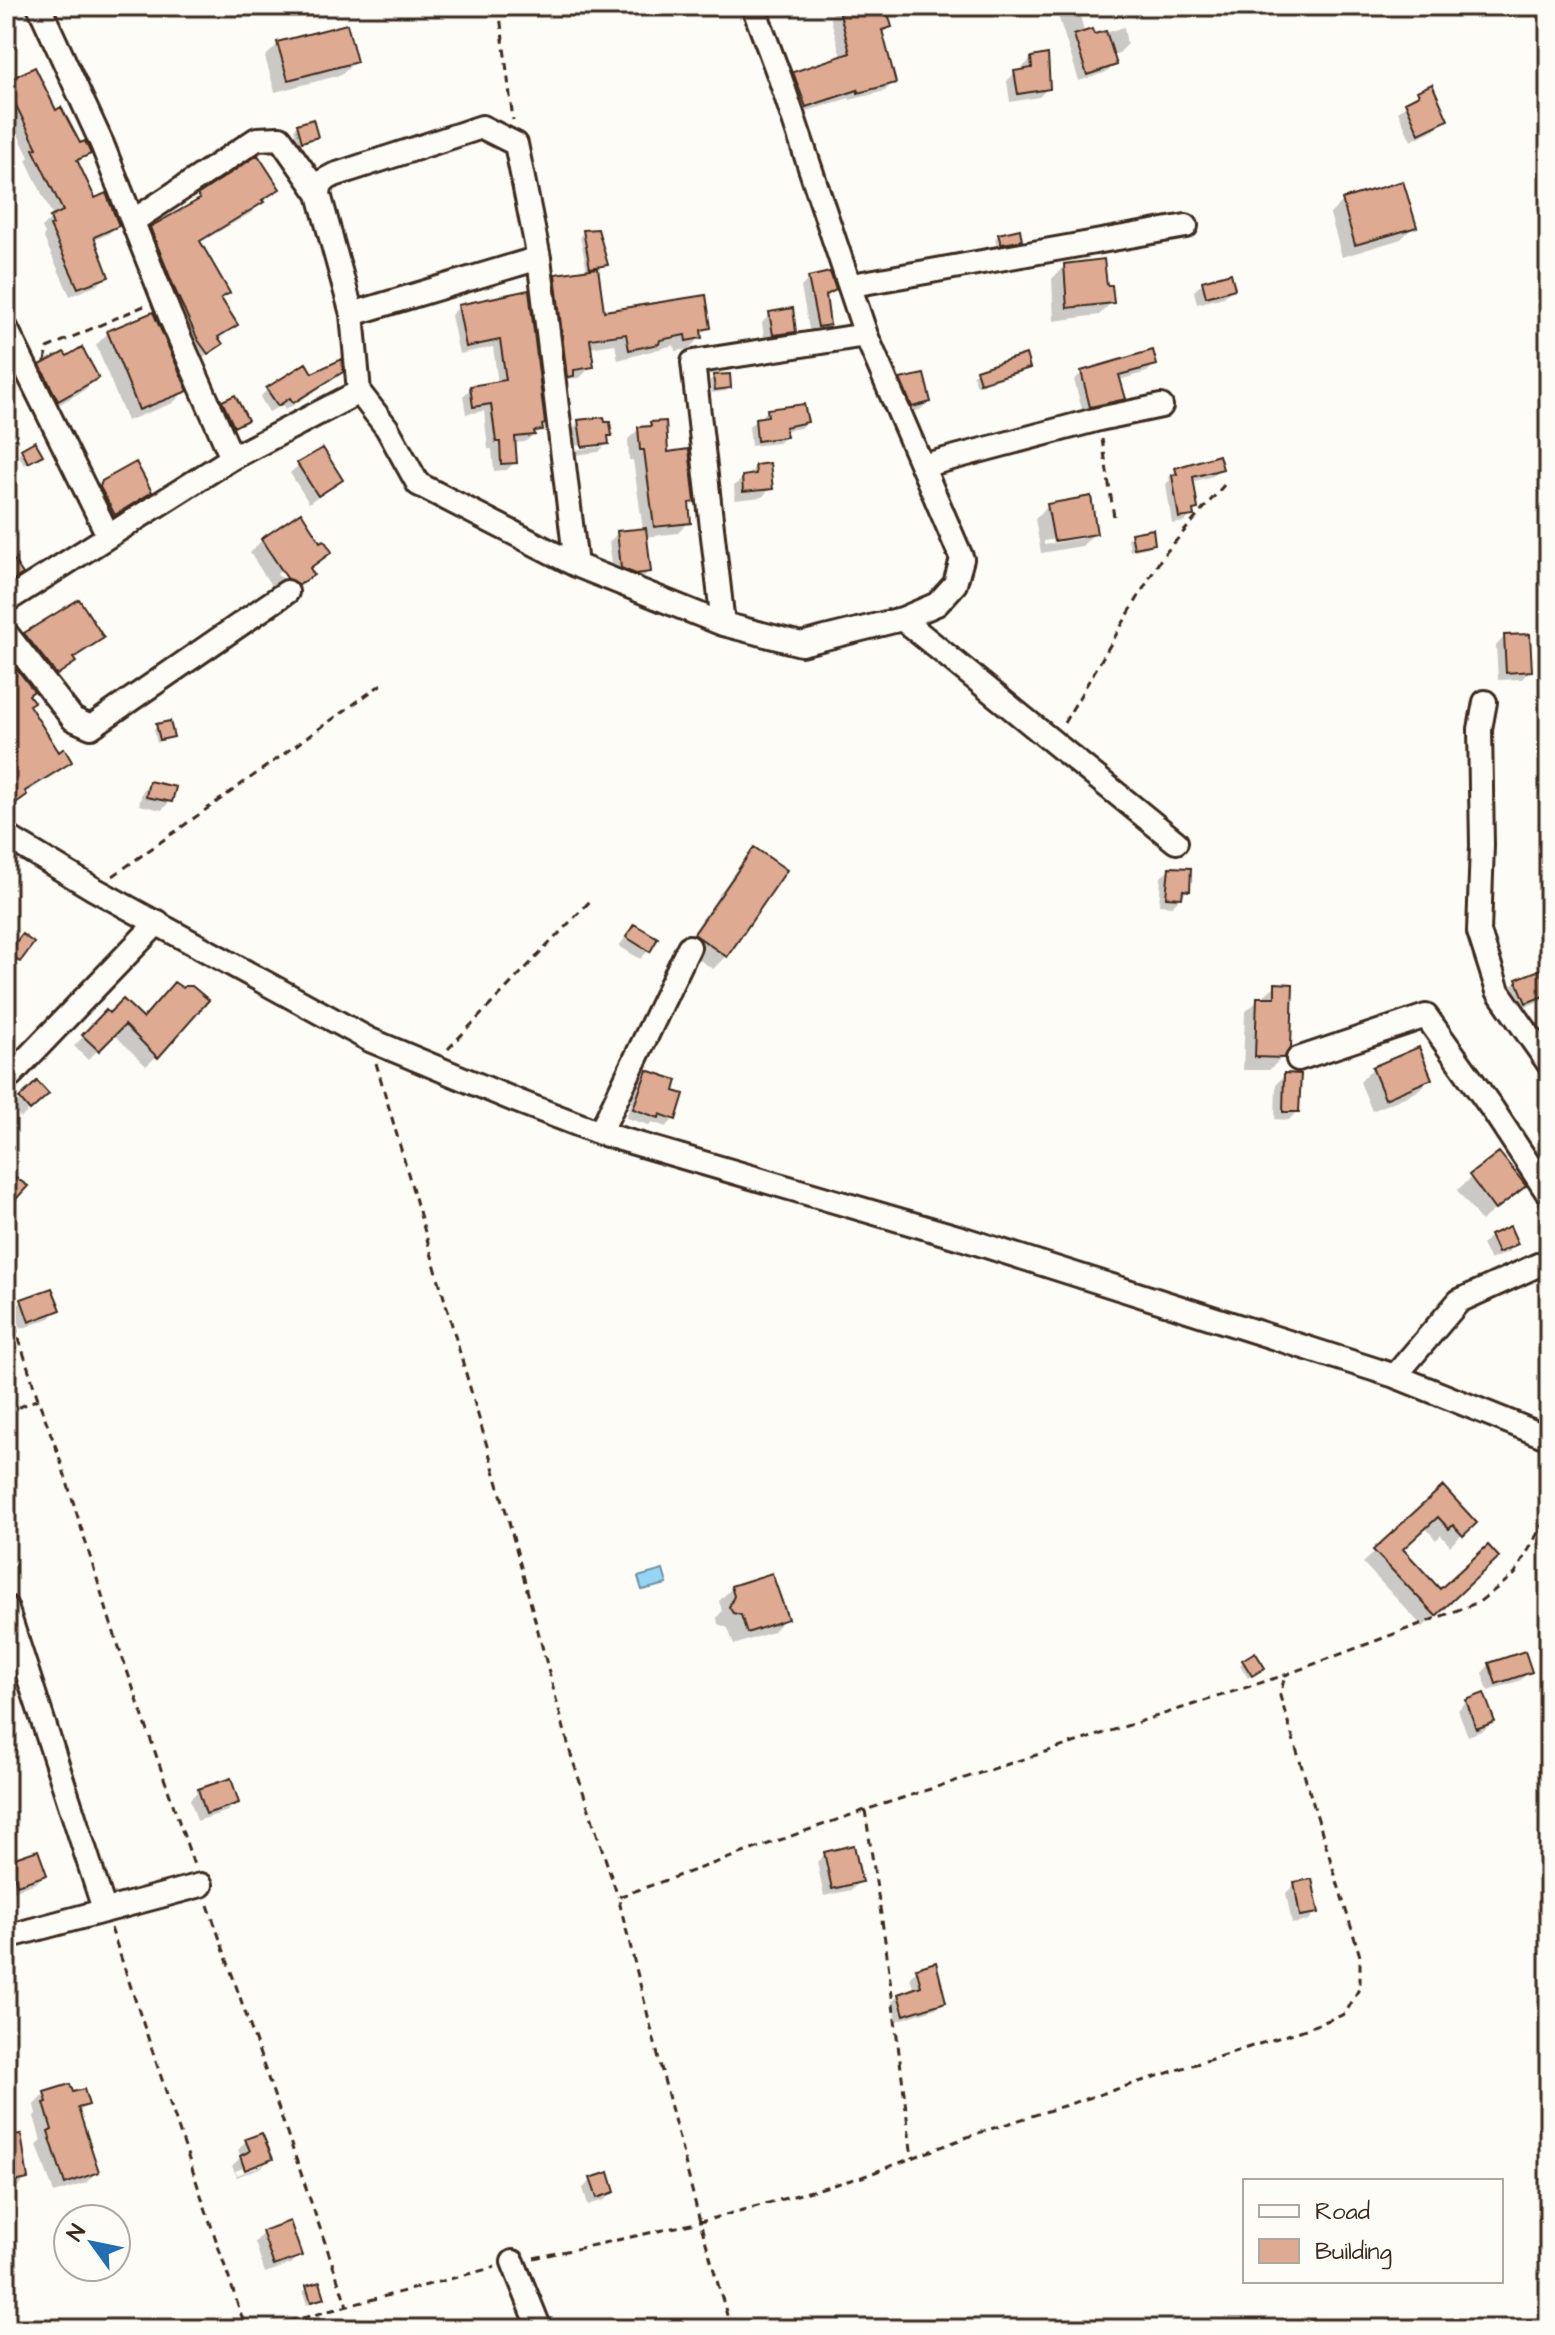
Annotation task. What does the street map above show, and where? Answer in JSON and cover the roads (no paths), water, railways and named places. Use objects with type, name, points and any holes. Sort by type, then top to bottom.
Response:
[{"type":"street","points":[[39,6],[232,458]]},
{"type":"street","points":[[133,221],[257,139],[280,138],[319,194],[352,314],[359,392],[387,428],[418,484],[576,565],[723,624],[801,644],[902,619],[937,604],[955,584],[962,559],[866,335],[852,285],[753,6]]},
{"type":"street","points":[[319,194],[321,182],[334,175],[482,127],[516,144],[539,258],[576,565]]},
{"type":"street","points":[[852,285],[1186,226]]},
{"type":"street","points":[[352,314],[539,258]]},
{"type":"street","points":[[6,328],[108,535]]},
{"type":"street","points":[[723,624],[693,362],[866,335]]},
{"type":"street","points":[[6,601],[232,458],[359,392]]},
{"type":"street","points":[[922,466],[1099,419],[1161,406]]},
{"type":"street","points":[[6,633],[73,719],[91,727],[287,592]]},
{"type":"street","points":[[902,619],[1176,842]]},
{"type":"street","points":[[1485,702],[1480,729],[1482,845],[1479,932],[1498,991],[1549,1064]]},
{"type":"street","points":[[6,836],[94,889],[370,1040],[600,1133],[961,1238],[1395,1376],[1549,1438]]},
{"type":"street","points":[[6,1080],[158,922]]},
{"type":"street","points":[[600,1133],[689,947]]},
{"type":"street","points":[[1298,1059],[1426,1016],[1549,1195]]},
{"type":"street","points":[[1395,1376],[1459,1301],[1549,1260]]},
{"type":"street","points":[[6,1607],[104,1909]]},
{"type":"street","points":[[6,1937],[201,1885]]},
{"type":"street","points":[[513,2262],[540,2329]]},
{"type":"water","points":[[663,1570],[667,1584],[642,1590],[638,1577]]}]
